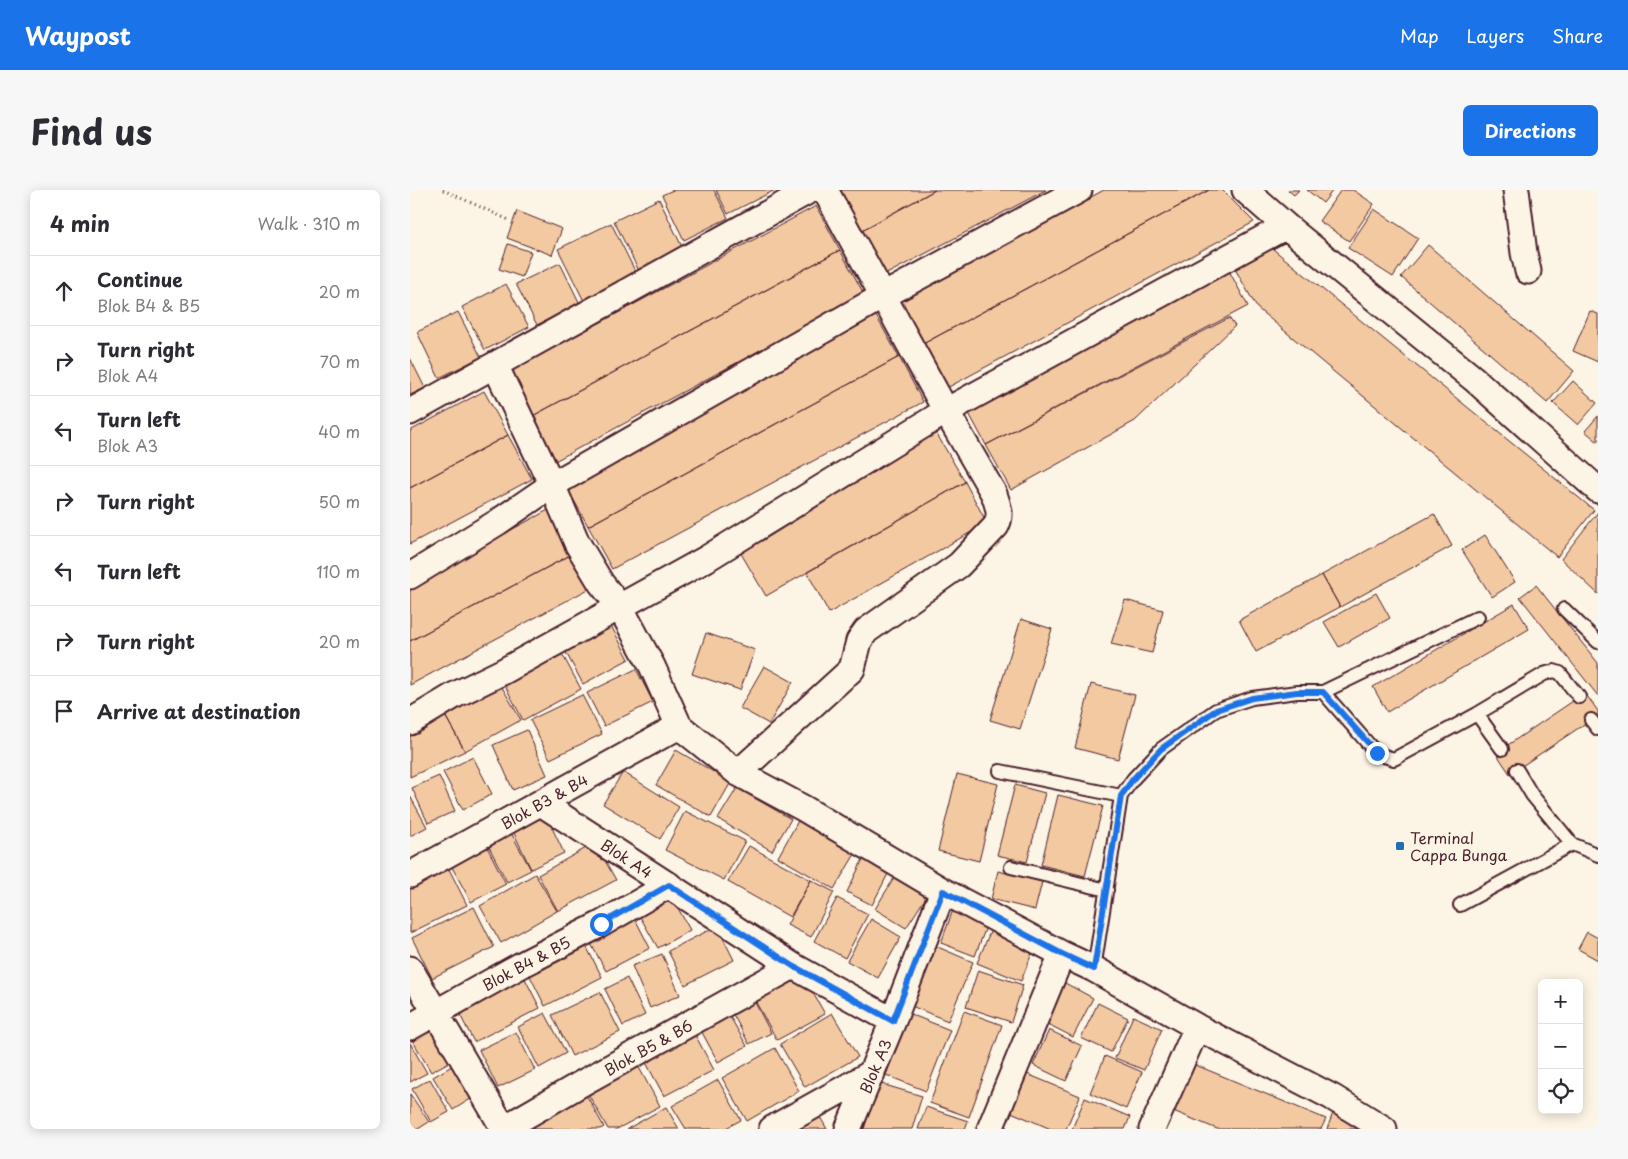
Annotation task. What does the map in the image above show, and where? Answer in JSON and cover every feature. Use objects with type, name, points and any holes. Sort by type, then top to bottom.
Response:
[{"type":"street","points":[[410,412],[810,190]]},
{"type":"street","points":[[738,774],[852,669],[859,641],[866,631],[959,565],[996,526],[1000,519],[999,508],[994,494],[946,411],[825,190]]},
{"type":"street","points":[[410,576],[498,522],[552,485],[883,296],[1079,190]]},
{"type":"street","points":[[1245,190],[1286,226],[1474,379],[1598,490]]},
{"type":"street","points":[[1516,190],[1528,271]]},
{"type":"street","points":[[410,722],[706,559],[946,411],[1286,226]]},
{"type":"street","points":[[495,365],[552,485],[577,543],[601,583],[620,607],[652,666],[679,726],[738,774],[803,808],[943,891],[1094,969],[1197,1027],[1332,1097],[1384,1129]]},
{"type":"street","name":"Blok B3 & B4","points":[[410,876],[679,726]]},
{"type":"street","name":"Blok A4","points":[[541,803],[793,966],[893,1021]]},
{"type":"street","name":"Blok B4 & B5","points":[[410,1027],[523,964],[601,924],[669,885]]},
{"type":"street","name":"Blok A3","points":[[848,1129],[893,1021],[943,891]]},
{"type":"street","points":[[990,1129],[1062,954]]},
{"type":"street","name":"Blok B5 & B6","points":[[504,1129],[584,1082],[793,966]]},
{"type":"street","points":[[410,968],[504,1129]]},
{"type":"street","points":[[1152,1129],[1197,1027]]},
{"type":"street","points":[[772,1129],[872,1073]]},
{"type":"lane","points":[[1564,610],[1598,642]]},
{"type":"lane","points":[[1094,969],[1121,796],[1133,779],[1161,749],[1216,710],[1252,698],[1297,692],[1323,692],[1478,617]]},
{"type":"lane","points":[[1323,692],[1377,753],[1391,759],[1399,757],[1477,714],[1544,674],[1557,671],[1579,697]]},
{"type":"lane","points":[[1477,714],[1502,749]]},
{"type":"lane","points":[[1517,770],[1532,795],[1572,844],[1598,855]]},
{"type":"lane","points":[[1000,771],[1121,796]]},
{"type":"lane","points":[[1460,905],[1572,844]]},
{"type":"lane","points":[[1011,867],[1107,890]]},
{"type":"path","points":[[444,190],[509,220]]},
{"type":"building","points":[[673,190],[714,190],[728,218],[684,240],[662,195]]},
{"type":"building","points":[[716,190],[775,190],[728,214]]},
{"type":"building","points":[[831,190],[935,190],[855,234]]},
{"type":"building","points":[[935,190],[1046,190],[879,278],[855,234]]},
{"type":"building","points":[[1104,190],[1209,190],[921,345],[897,301]]},
{"type":"building","points":[[1209,190],[1222,190],[1254,222],[945,389],[921,345]]},
{"type":"building","points":[[1288,190],[1299,190],[1294,195]]},
{"type":"building","points":[[1307,190],[1333,190],[1323,203]]},
{"type":"building","points":[[1341,190],[1353,190],[1374,204],[1349,241],[1319,221]]},
{"type":"building","points":[[659,199],[683,249],[639,271],[614,221]]},
{"type":"building","points":[[816,206],[840,250],[529,418],[505,374]]},
{"type":"building","points":[[1374,209],[1418,238],[1393,277],[1348,248]]},
{"type":"building","points":[[517,211],[562,229],[552,255],[507,238]]},
{"type":"building","points":[[611,223],[637,275],[584,301],[558,249]]},
{"type":"building","points":[[508,244],[531,252],[522,277],[499,269]]},
{"type":"building","points":[[1268,245],[1594,510],[1557,557],[1257,308],[1234,267]]},
{"type":"building","points":[[1428,245],[1574,371],[1547,403],[1401,277]]},
{"type":"building","points":[[840,250],[864,294],[553,462],[529,418]]},
{"type":"building","points":[[560,263],[580,304],[537,325],[516,284]]},
{"type":"building","points":[[1227,267],[1248,306],[986,445],[965,406]]},
{"type":"building","points":[[506,284],[529,327],[485,350],[462,307]]},
{"type":"building","points":[[1590,311],[1598,314],[1598,362],[1573,351]]},
{"type":"building","points":[[458,312],[481,357],[439,378],[417,332]]},
{"type":"building","points":[[875,314],[899,357],[588,526],[564,482]]},
{"type":"building","points":[[1229,318],[1235,326],[1135,421],[1011,490],[986,445]]},
{"type":"building","points":[[899,357],[923,402],[612,569],[588,526]]},
{"type":"building","points":[[410,358],[425,388],[410,395]]},
{"type":"building","points":[[1573,381],[1597,403],[1578,425],[1553,403]]},
{"type":"building","points":[[484,391],[508,435],[410,488],[410,431]]},
{"type":"building","points":[[1598,416],[1598,442],[1585,431]]},
{"type":"building","points":[[935,431],[965,482],[766,596],[736,545]]},
{"type":"building","points":[[508,435],[532,479],[410,544],[410,488]]},
{"type":"building","points":[[965,482],[987,523],[829,613],[807,572]]},
{"type":"building","points":[[552,508],[576,552],[410,641],[410,584]]},
{"type":"building","points":[[1598,512],[1598,594],[1561,559]]},
{"type":"building","points":[[1434,514],[1452,546],[1340,607],[1322,575]]},
{"type":"building","points":[[1485,535],[1515,582],[1492,597],[1462,550]]},
{"type":"building","points":[[576,552],[594,586],[410,685],[410,641]]},
{"type":"building","points":[[1322,575],[1340,607],[1256,652],[1239,620]]},
{"type":"building","points":[[1536,585],[1598,663],[1598,696],[1520,597]]},
{"type":"building","points":[[1376,593],[1390,618],[1339,647],[1324,622]]},
{"type":"building","points":[[1125,600],[1163,610],[1152,653],[1111,644]]},
{"type":"building","points":[[1514,604],[1529,629],[1387,712],[1373,687]]},
{"type":"building","points":[[1021,619],[1052,629],[1020,729],[990,720]]},
{"type":"building","points":[[610,624],[629,659],[583,684],[564,649]]},
{"type":"building","points":[[706,633],[755,650],[740,690],[692,674]]},
{"type":"building","points":[[560,650],[581,689],[523,720],[502,680]]},
{"type":"building","points":[[764,666],[793,682],[769,724],[740,708]]},
{"type":"building","points":[[636,669],[653,702],[604,726],[587,693]]},
{"type":"building","points":[[499,682],[521,720],[465,751],[443,712]]},
{"type":"building","points":[[1091,684],[1135,695],[1118,759],[1075,748]]},
{"type":"building","points":[[1585,693],[1598,711],[1598,715],[1510,774],[1496,753]]},
{"type":"building","points":[[582,695],[602,734],[550,759],[530,720]]},
{"type":"building","points":[[443,712],[465,751],[410,777],[410,729]]},
{"type":"building","points":[[527,730],[547,775],[513,790],[493,745]]},
{"type":"building","points":[[676,750],[731,782],[711,817],[656,785]]},
{"type":"building","points":[[473,757],[492,794],[463,810],[443,772]]},
{"type":"building","points":[[623,772],[679,807],[660,839],[603,804]]},
{"type":"building","points":[[957,774],[998,784],[979,861],[938,851]]},
{"type":"building","points":[[439,776],[455,811],[428,823],[412,788]]},
{"type":"building","points":[[1015,785],[1045,793],[1027,862],[997,855]]},
{"type":"building","points":[[737,788],[791,819],[772,851],[718,819]]},
{"type":"building","points":[[1058,795],[1103,806],[1085,876],[1041,865]]},
{"type":"building","points":[[410,796],[427,827],[410,836]]},
{"type":"building","points":[[685,811],[745,841],[724,880],[665,850]]},
{"type":"building","points":[[545,813],[564,853],[531,869],[512,829]]},
{"type":"building","points":[[798,821],[855,854],[834,889],[778,857]]},
{"type":"building","points":[[510,831],[531,870],[507,882],[487,843]]},
{"type":"building","points":[[483,839],[506,884],[471,902],[447,858]]},
{"type":"building","points":[[595,843],[616,880],[558,911],[538,875]]},
{"type":"building","points":[[749,846],[811,880],[790,917],[728,882]]},
{"type":"building","points":[[864,857],[890,870],[872,905],[847,892]]},
{"type":"building","points":[[445,861],[467,905],[410,933],[410,878]]},
{"type":"building","points":[[998,871],[1042,882],[1035,910],[991,899]]},
{"type":"building","points":[[535,874],[557,911],[501,943],[480,906]]},
{"type":"building","points":[[896,875],[928,894],[906,928],[875,909]]},
{"type":"building","points":[[811,880],[834,892],[811,937],[787,925]]},
{"type":"building","points":[[668,890],[690,930],[658,948],[635,908]]},
{"type":"building","points":[[837,898],[868,914],[845,958],[814,941]]},
{"type":"building","points":[[474,907],[494,947],[432,978],[412,938]]},
{"type":"building","points":[[954,907],[989,919],[975,956],[941,943]]},
{"type":"building","points":[[631,911],[650,948],[606,971],[586,935]]},
{"type":"building","points":[[871,919],[901,937],[878,978],[847,961]]},
{"type":"building","points":[[993,925],[1036,943],[1021,981],[977,963]]},
{"type":"building","points":[[717,926],[734,960],[685,985],[668,951]]},
{"type":"building","points":[[1587,932],[1598,938],[1598,960],[1578,949]]},
{"type":"building","points":[[583,940],[602,977],[545,1006],[527,970]]},
{"type":"building","points":[[933,945],[973,962],[948,1021],[909,1005]]},
{"type":"building","points":[[662,954],[680,995],[650,1008],[632,966]]},
{"type":"building","points":[[978,970],[1023,985],[1011,1022],[966,1007]]},
{"type":"building","points":[[521,971],[540,1008],[474,1042],[455,1005]]},
{"type":"building","points":[[801,972],[825,1014],[777,1040],[754,999]]},
{"type":"building","points":[[627,978],[645,1015],[623,1026],[605,989]]},
{"type":"building","points":[[1065,983],[1093,998],[1073,1037],[1044,1022]]},
{"type":"building","points":[[600,992],[620,1032],[572,1056],[552,1015]]},
{"type":"building","points":[[750,993],[771,1033],[749,1044],[728,1005]]},
{"type":"building","points":[[1098,1003],[1128,1018],[1111,1052],[1081,1038]]},
{"type":"building","points":[[725,1008],[747,1046],[718,1062],[697,1023]]},
{"type":"building","points":[[964,1011],[1002,1025],[969,1117],[930,1103]]},
{"type":"building","points":[[545,1013],[566,1053],[539,1068],[518,1027]]},
{"type":"building","points":[[832,1013],[858,1057],[805,1087],[780,1044]]},
{"type":"building","points":[[436,1014],[460,1056],[431,1072],[410,1036]]},
{"type":"building","points":[[910,1014],[950,1030],[926,1091],[886,1075]]},
{"type":"building","points":[[1133,1016],[1162,1029],[1144,1070],[1115,1058]]},
{"type":"building","points":[[1049,1030],[1082,1046],[1066,1081],[1033,1065]]},
{"type":"building","points":[[693,1031],[714,1070],[664,1096],[643,1057]]},
{"type":"building","points":[[516,1032],[535,1070],[498,1088],[479,1050]]},
{"type":"building","points":[[410,1043],[427,1073],[410,1082]]},
{"type":"building","points":[[775,1048],[799,1091],[747,1121],[722,1078]]},
{"type":"building","points":[[1105,1056],[1142,1072],[1126,1109],[1090,1093]]},
{"type":"building","points":[[1186,1061],[1326,1119],[1321,1129],[1217,1129],[1166,1108]]},
{"type":"building","points":[[457,1063],[477,1095],[453,1110],[433,1077]]},
{"type":"building","points":[[637,1064],[660,1106],[617,1129],[608,1129],[587,1092]]},
{"type":"building","points":[[1020,1071],[1080,1096],[1066,1129],[1051,1129],[1004,1109]]},
{"type":"building","points":[[430,1079],[449,1112],[431,1122],[412,1089]]},
{"type":"building","points":[[718,1080],[741,1120],[724,1129],[686,1129],[672,1106]]},
{"type":"building","points":[[878,1083],[922,1096],[912,1129],[864,1129]]},
{"type":"building","points":[[582,1087],[604,1127],[600,1129],[529,1129],[523,1118]]},
{"type":"building","points":[[410,1094],[429,1122],[418,1129],[410,1129]]},
{"type":"building","points":[[1085,1098],[1130,1117],[1125,1129],[1072,1129]]},
{"type":"building","points":[[666,1107],[679,1129],[627,1129]]},
{"type":"building","points":[[926,1107],[968,1121],[965,1129],[918,1129]]},
{"type":"building","points":[[816,1110],[827,1129],[786,1129]]},
{"type":"building","points":[[1333,1113],[1372,1128],[1327,1129]]},
{"type":"place","name":"Terminal Cappa Bunga","points":[[1400,846]]},
{"type":"route","points":[[601,924],[669,885],[793,966],[893,1021],[943,891],[1094,969],[1121,796],[1133,779],[1161,749],[1216,710],[1252,698],[1297,692],[1323,692],[1377,753]]}]
